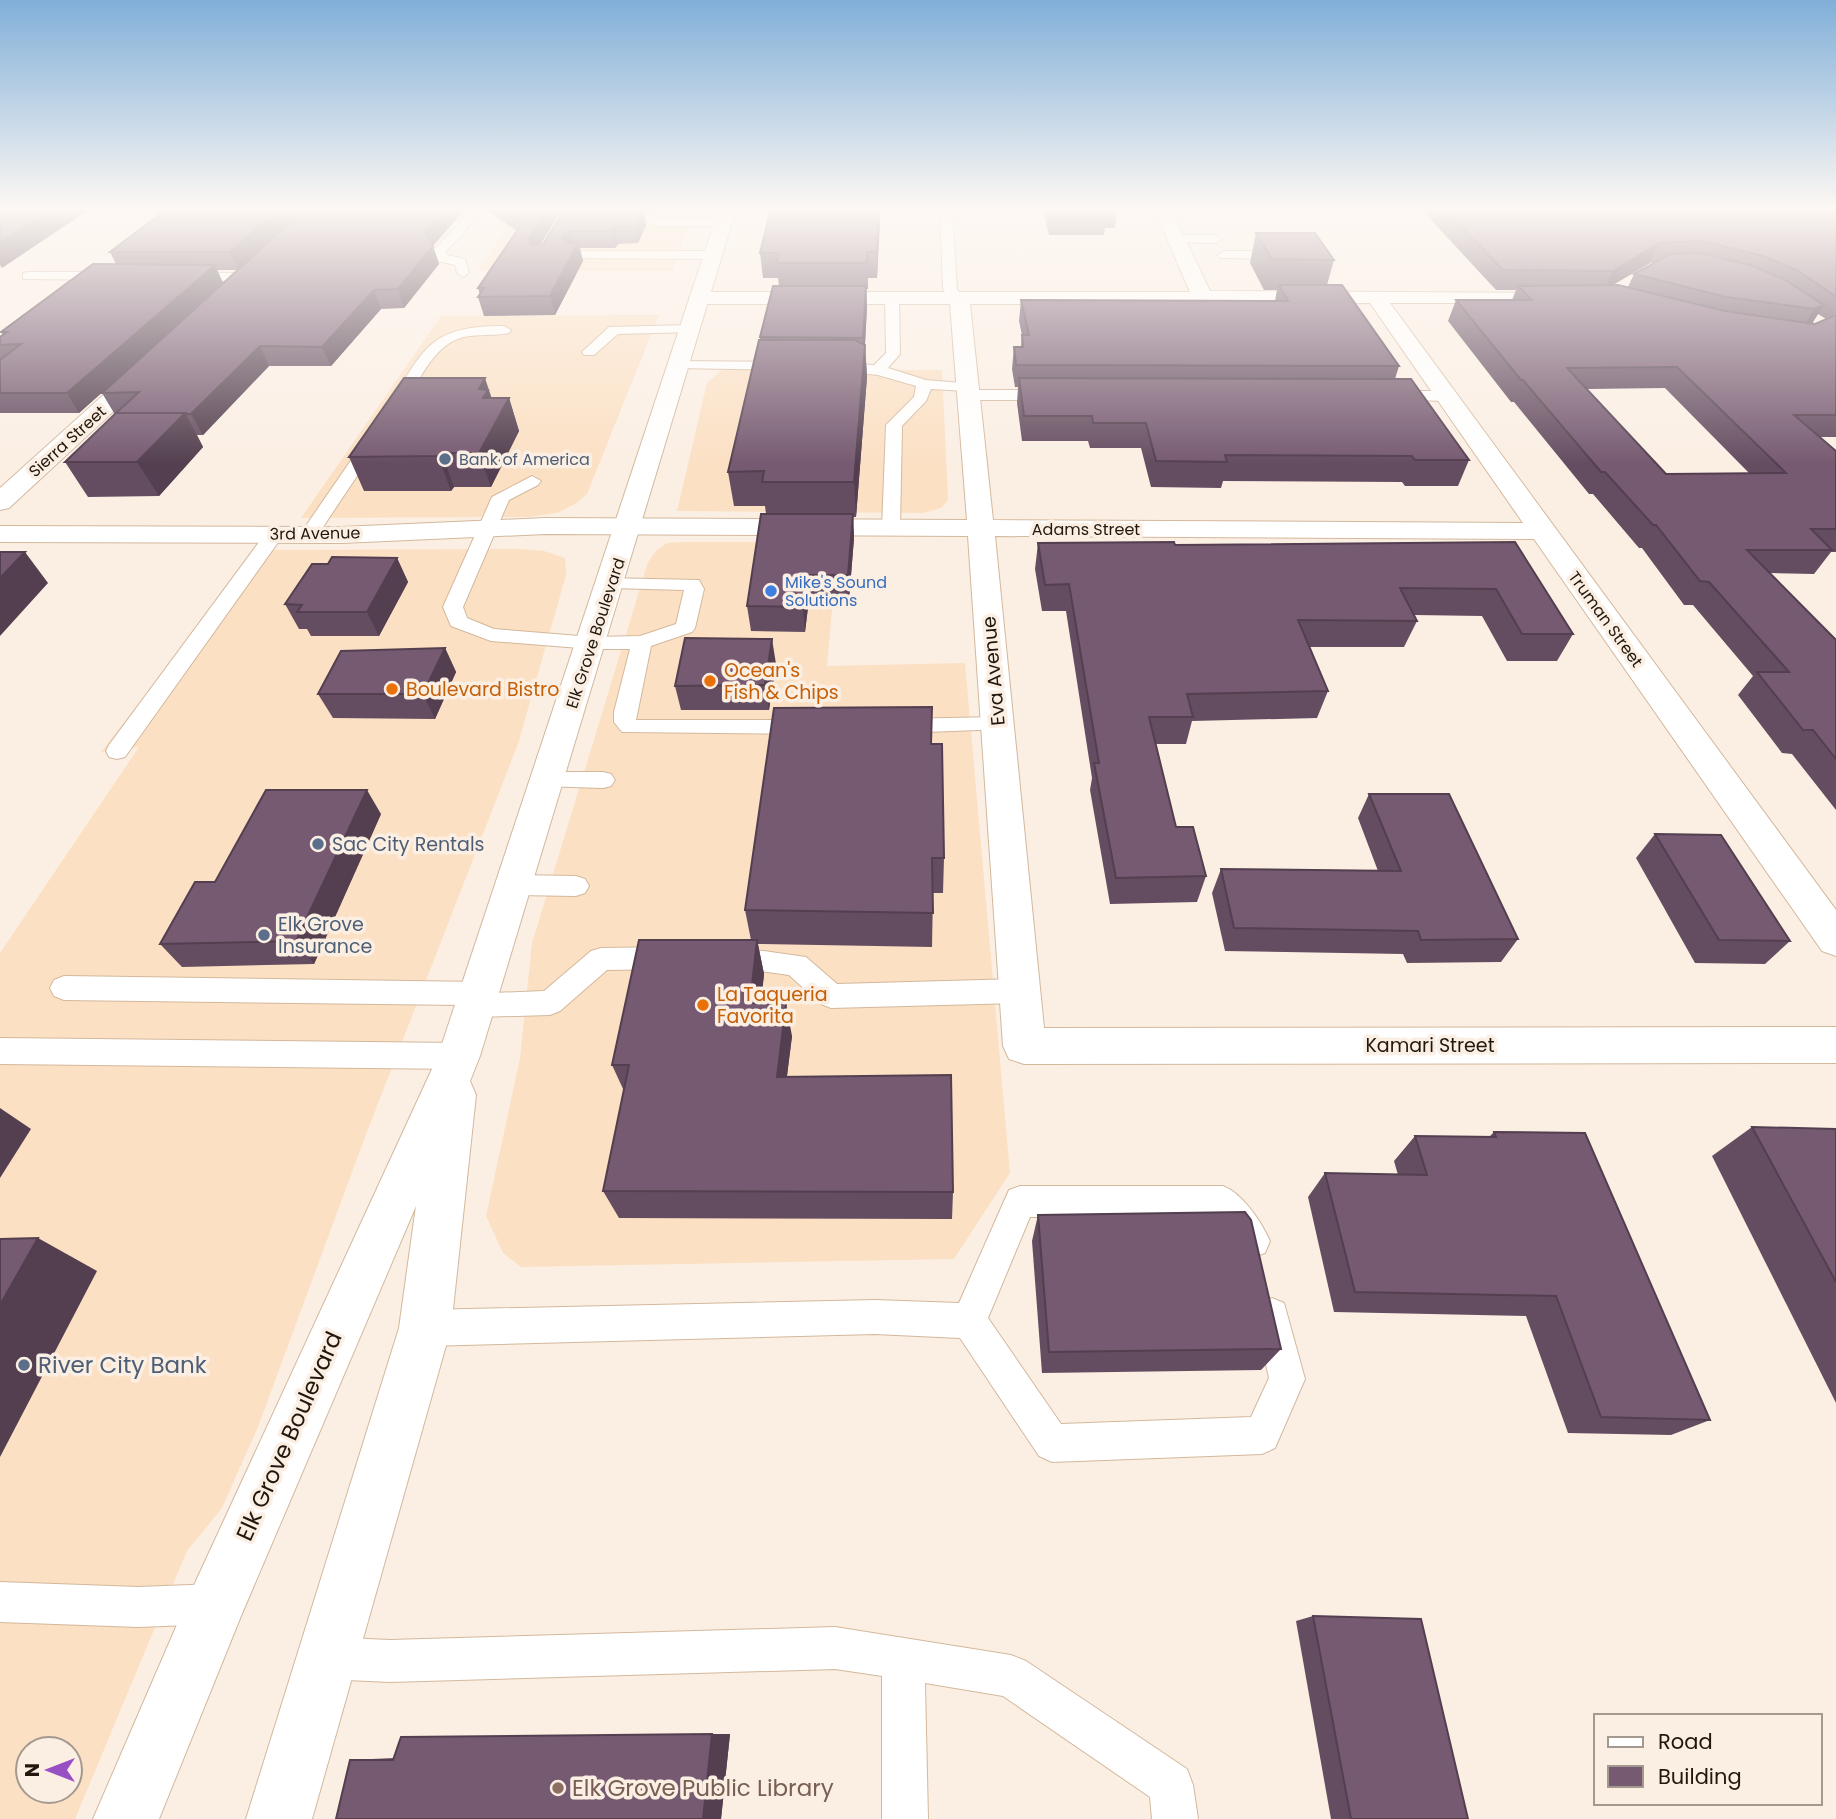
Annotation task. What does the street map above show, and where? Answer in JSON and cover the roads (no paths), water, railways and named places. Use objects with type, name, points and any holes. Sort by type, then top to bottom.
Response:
[{"type":"street","name":"Elk Grove Boulevard","points":[[126,1819],[216,1604],[459,1056],[592,643],[700,294]]},
{"type":"street","points":[[1201,294],[1203,298]]},
{"type":"street","points":[[699,298],[1591,297]]},
{"type":"street","name":"Eva Avenue","points":[[956,298],[962,307],[970,391],[1024,1046]]},
{"type":"street","name":"Truman Street","points":[[1376,299],[1836,940]]},
{"type":"street","name":"Sierra Street","points":[[0,502],[164,352]]},
{"type":"street","name":"3rd Avenue","points":[[0,534],[275,534],[629,526]]},
{"type":"street","name":"Adams Street","points":[[629,526],[1542,531]]},
{"type":"street","name":"Kamari Street","points":[[1024,1046],[1836,1045]]},
{"type":"street","name":"Elk Grove Boulevard","points":[[279,1819],[425,1328],[459,1056]]},
{"type":"lane","points":[[953,294],[956,298]]},
{"type":"lane","points":[[878,369],[893,354],[892,298]]},
{"type":"lane","points":[[589,352],[614,330],[689,329]]},
{"type":"lane","points":[[310,533],[429,357],[445,339],[480,330],[504,330]]},
{"type":"lane","points":[[677,365],[857,366],[895,372],[925,384],[970,391],[1068,395]]},
{"type":"lane","points":[[891,528],[894,425],[921,397],[925,384]]},
{"type":"lane","points":[[1376,396],[1445,396]]},
{"type":"lane","points":[[532,481],[501,496],[453,607],[457,622],[491,635],[592,643],[642,642],[685,628],[694,589],[692,584],[611,582]]},
{"type":"lane","points":[[117,751],[275,534]]},
{"type":"lane","points":[[642,642],[625,712],[625,722],[630,727],[833,726]]},
{"type":"lane","points":[[874,726],[998,724]]},
{"type":"lane","points":[[548,780],[603,780]]},
{"type":"lane","points":[[514,885],[576,886]]},
{"type":"lane","points":[[64,988],[550,1003],[601,959],[743,957],[796,965],[831,996],[1020,991]]},
{"type":"lane","points":[[0,1051],[459,1056]]},
{"type":"lane","points":[[1020,1201],[1223,1202],[1256,1244],[1287,1379],[1262,1435],[1052,1443],[969,1321],[1020,1201]]},
{"type":"lane","points":[[425,1328],[875,1317],[969,1321]]},
{"type":"lane","points":[[0,1602],[138,1607],[216,1604]]},
{"type":"lane","points":[[325,1658],[390,1661],[835,1648],[1011,1676],[1171,1785],[1175,1819]]},
{"type":"lane","points":[[903,1658],[905,1819]]},
{"type":"place","name":"Bank of America","points":[[445,459]]},
{"type":"place","name":"Mike's Sound Solutions","points":[[771,591]]},
{"type":"place","name":"Ocean's Fish & Chips","points":[[710,681]]},
{"type":"place","name":"Boulevard Bistro","points":[[392,689]]},
{"type":"place","name":"Sac City Rentals","points":[[318,844]]},
{"type":"place","name":"Elk Grove Insurance","points":[[264,935]]},
{"type":"place","name":"La Taqueria Favorita","points":[[703,1005]]},
{"type":"place","name":"River City Bank","points":[[24,1365]]},
{"type":"place","name":"Elk Grove Public Library","points":[[558,1788]]}]
